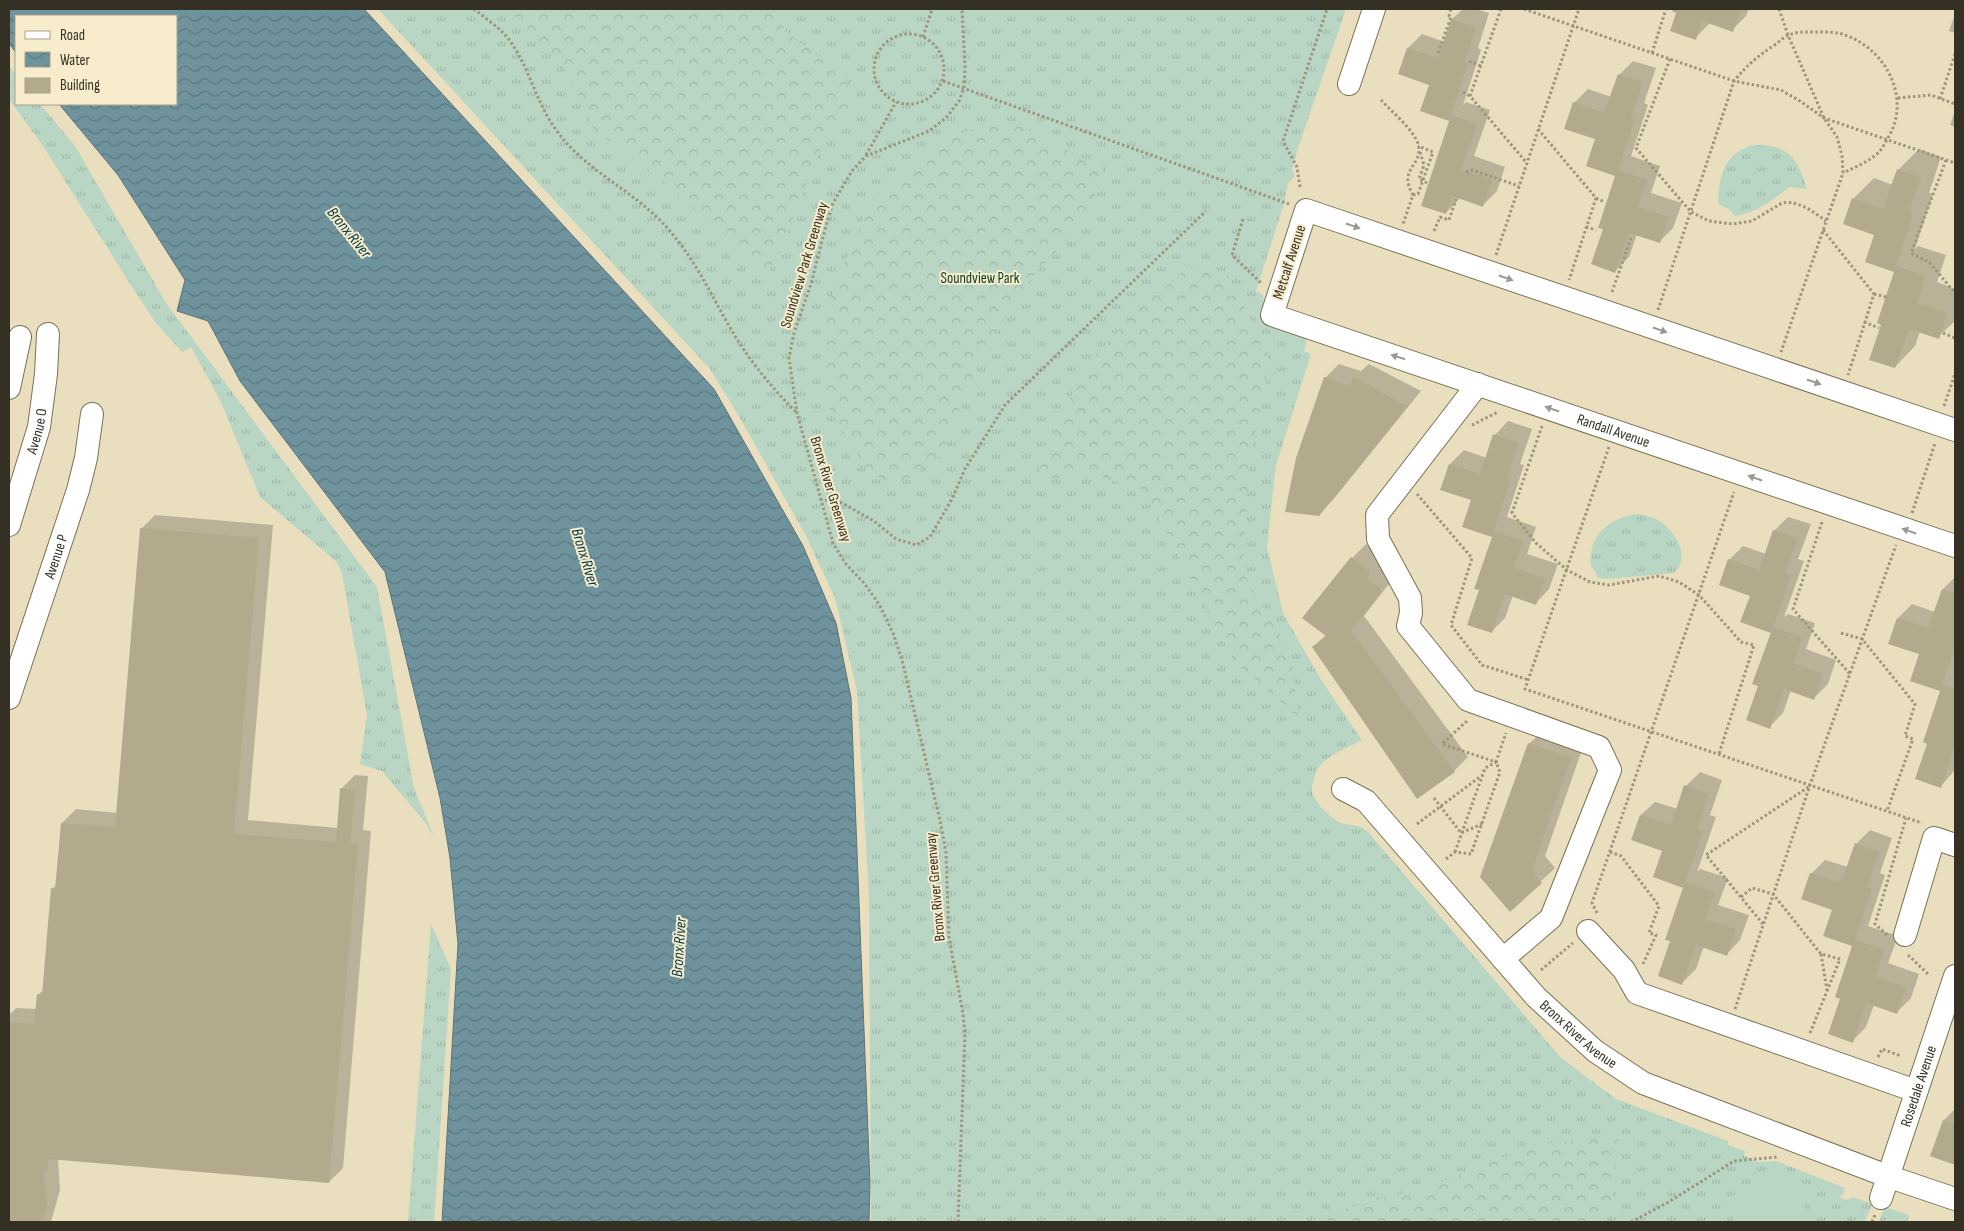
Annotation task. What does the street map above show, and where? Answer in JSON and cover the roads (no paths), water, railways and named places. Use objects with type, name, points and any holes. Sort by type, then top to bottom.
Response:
[{"type":"street","points":[[1349,84],[1374,9]]},
{"type":"street","name":"Metcalf Avenue","points":[[1272,315],[1306,210],[1842,392],[1943,432]]},
{"type":"street","name":"Randall Avenue","points":[[1272,315],[1955,546]]},
{"type":"street","name":"Avenue O","points":[[9,525],[39,427],[46,374],[48,334]]},
{"type":"street","points":[[9,388],[20,337]]},
{"type":"street","points":[[1478,384],[1376,514],[1378,539],[1410,598],[1411,613],[1408,626],[1468,700],[1599,747],[1610,770],[1551,918],[1503,959]]},
{"type":"street","name":"Avenue P","points":[[9,698],[78,490],[86,458],[92,414]]},
{"type":"street","name":"Bronx River Avenue","points":[[1343,789],[1366,801],[1536,997],[1595,1052],[1643,1083],[1887,1176],[1955,1199]]},
{"type":"street","points":[[1905,934],[1934,838],[1955,845]]},
{"type":"street","points":[[1588,931],[1624,970],[1636,993],[1916,1091]]},
{"type":"street","name":"Rosedale Avenue","points":[[1880,1198],[1955,976]]},
{"type":"water","name":"Bronx River","points":[[9,9],[364,9],[714,389],[803,546],[836,623],[851,698],[870,1183],[869,1222],[442,1222],[458,944],[450,858],[440,798],[385,572],[240,381],[208,321],[177,311],[185,280],[118,175],[60,105],[178,105],[178,15],[15,15],[15,52],[9,43]]},
{"type":"park label","name":"Soundview Park","points":[[980,278]]}]
